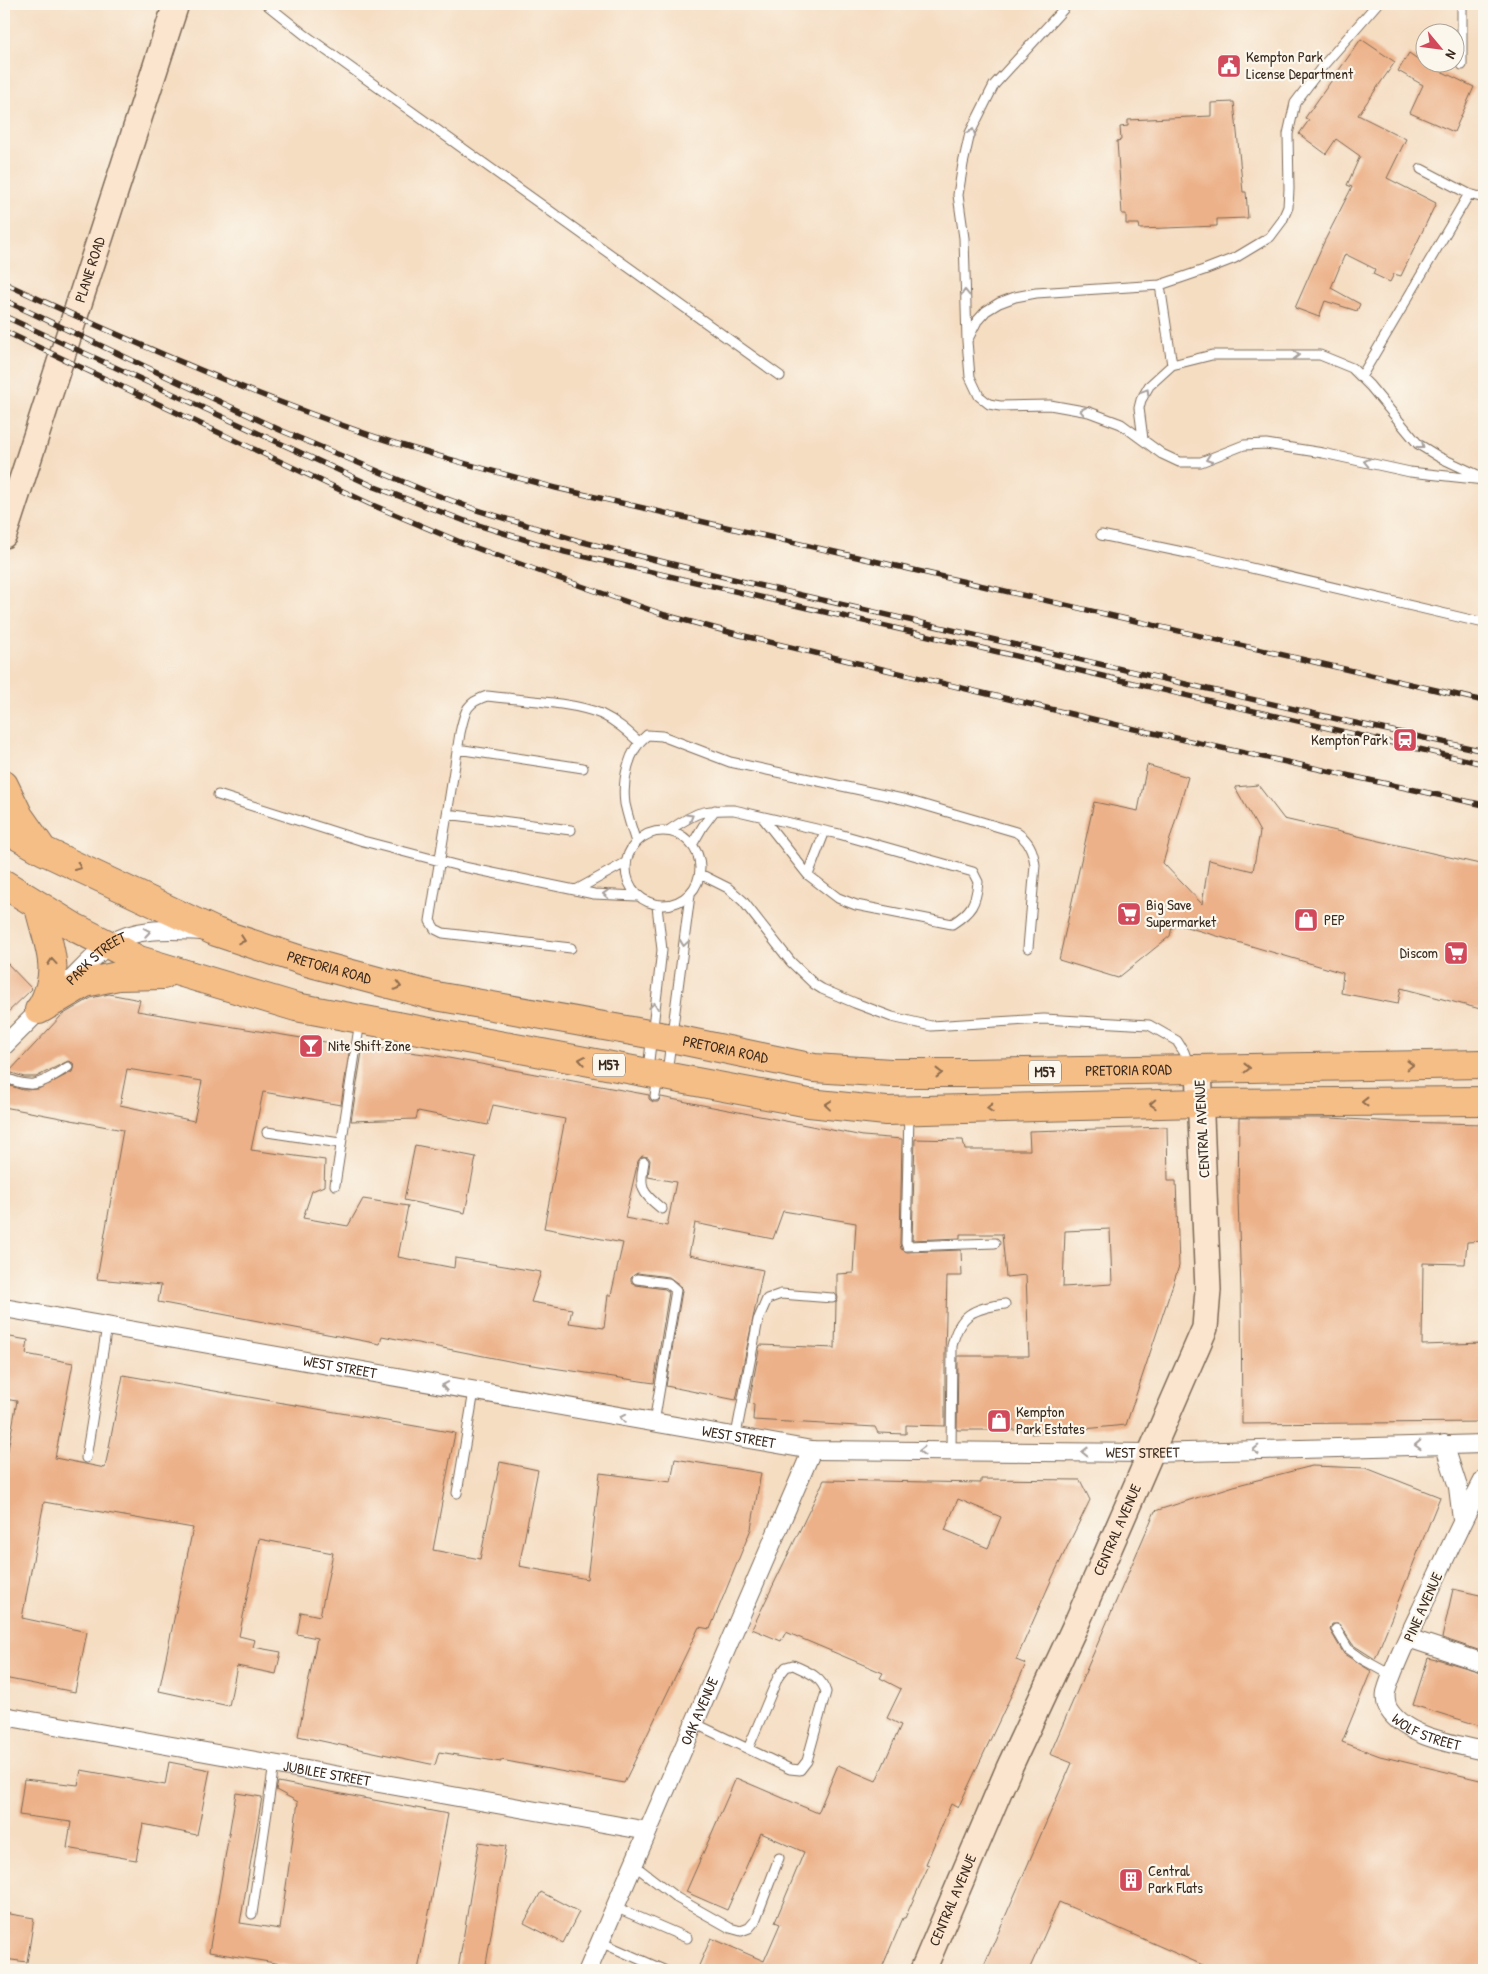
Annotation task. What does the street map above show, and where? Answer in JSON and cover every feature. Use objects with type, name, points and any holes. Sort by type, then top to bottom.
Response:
[{"type":"main road","name":"PLANE ROAD","points":[[4,535],[176,4]]},
{"type":"main road","points":[[4,785],[20,816],[44,851]]},
{"type":"main road","name":"PRETORIA ROAD","points":[[4,828],[44,851],[216,932],[307,962],[430,995],[661,1037],[814,1068],[891,1073],[1484,1064]]},
{"type":"main road","name":"M57","points":[[4,884],[39,907],[139,960],[296,1007],[657,1079],[809,1102],[886,1111],[1201,1102],[1484,1102]]},
{"type":"main road","points":[[39,907],[54,966],[49,994],[40,1009]]},
{"type":"main road","points":[[40,1009],[85,983],[101,979],[137,974],[184,975]]},
{"type":"main road","name":"CENTRAL AVENUE","points":[[923,1970],[1009,1768],[1078,1620],[1207,1323],[1208,1290],[1201,1102],[1194,1068]]},
{"type":"street","name":"PARK STREET","points":[[4,1046],[40,1009],[109,945],[119,939],[137,933],[156,930],[216,932]]},
{"type":"street","name":"WEST STREET","points":[[4,1308],[654,1423],[736,1435],[812,1450],[1151,1453],[1484,1444]]},
{"type":"street","points":[[1444,1444],[1458,1487],[1462,1520]]},
{"type":"street","name":"OAK AVENUE","points":[[588,1970],[812,1450]]},
{"type":"street","name":"PINE AVENUE","points":[[1386,1694],[1408,1638],[1462,1520],[1484,1478]]},
{"type":"street","points":[[1408,1638],[1484,1663]]},
{"type":"street","name":"WOLF STREET","points":[[1386,1694],[1388,1710],[1406,1726],[1423,1735],[1484,1751]]},
{"type":"street","name":"JUBILEE STREET","points":[[4,1716],[648,1831]]},
{"type":"lane","points":[[266,4],[313,41],[780,376]]},
{"type":"lane","points":[[1068,4],[994,85],[970,133],[958,195],[964,238],[970,377],[978,396],[989,404],[1000,406],[1050,405],[1089,412],[1121,424],[1162,454],[1179,462],[1200,462],[1244,445],[1266,444],[1324,453],[1410,472],[1484,479]]},
{"type":"lane","points":[[967,341],[977,321],[986,311],[999,303],[1015,297],[1036,293],[1160,285],[1235,258],[1270,237],[1282,222],[1288,207],[1288,134],[1295,103],[1322,66],[1377,4]]},
{"type":"lane","points":[[1462,4],[1462,22]]},
{"type":"lane","points":[[1421,169],[1469,194],[1484,198]]},
{"type":"lane","points":[[1360,377],[1469,194]]},
{"type":"lane","points":[[1160,285],[1172,365]]},
{"type":"lane","points":[[1143,439],[1141,400],[1149,386],[1172,365],[1212,355],[1320,355],[1352,368],[1418,444],[1439,457],[1484,479]]},
{"type":"lane","points":[[1101,535],[1192,554],[1484,623]]},
{"type":"lane","points":[[572,948],[443,933],[435,929],[430,921],[457,749],[465,712],[474,700],[487,696],[569,706],[600,714],[622,726],[638,741]]},
{"type":"lane","points":[[636,842],[625,803],[625,786],[628,763],[638,741],[646,735],[662,736],[730,762],[907,800],[1016,832],[1024,837],[1033,851],[1035,865],[1028,948]]},
{"type":"lane","points":[[457,749],[582,768]]},
{"type":"lane","points":[[218,796],[363,841],[439,861],[594,894],[636,896]]},
{"type":"lane","points":[[668,831],[693,814],[715,810],[734,810],[762,816],[825,831],[973,872],[978,882],[972,907],[952,924],[856,905],[838,898],[808,875],[762,816]]},
{"type":"lane","points":[[692,845],[715,810]]},
{"type":"lane","points":[[447,814],[571,830]]},
{"type":"lane","points":[[657,1079],[661,1037],[690,895],[700,874],[700,862],[692,845],[679,834],[668,831],[656,831],[645,835],[636,842],[629,852],[625,863],[629,886],[636,896],[657,906],[669,906],[680,902],[690,895]]},
{"type":"lane","points":[[808,875],[825,831]]},
{"type":"lane","points":[[576,890],[625,863]]},
{"type":"lane","points":[[700,874],[728,888],[743,901],[791,962],[814,984],[855,1004],[892,1017],[932,1026],[1044,1019],[1149,1025],[1177,1041],[1194,1068]]},
{"type":"lane","points":[[657,906],[662,950],[661,1037],[657,1079]]},
{"type":"lane","points":[[335,1184],[360,1020]]},
{"type":"lane","points":[[4,1077],[18,1083],[31,1085],[40,1083],[68,1067]]},
{"type":"lane","points":[[910,1110],[906,1244],[910,1247],[995,1243]]},
{"type":"lane","points":[[267,1132],[340,1143]]},
{"type":"lane","points":[[644,1162],[640,1181],[642,1188],[649,1198],[662,1209]]},
{"type":"lane","points":[[637,1279],[668,1283],[676,1290],[654,1423]]},
{"type":"lane","points":[[736,1435],[758,1320],[767,1299],[781,1294],[832,1298]]},
{"type":"lane","points":[[951,1451],[952,1346],[955,1332],[965,1317],[981,1307],[1004,1304]]},
{"type":"lane","points":[[86,1458],[107,1326]]},
{"type":"lane","points":[[457,1493],[474,1391]]},
{"type":"lane","points":[[1336,1629],[1348,1649],[1393,1676]]},
{"type":"lane","points":[[694,1723],[748,1749],[790,1769],[800,1770],[807,1762],[826,1692],[823,1683],[814,1674],[793,1665],[786,1667],[778,1677],[748,1749]]},
{"type":"lane","points":[[252,1914],[274,1764]]},
{"type":"lane","points":[[634,1865],[677,1898],[730,1928],[741,1931],[749,1928],[755,1921],[779,1858]]},
{"type":"lane","points":[[615,1907],[687,1938]]},
{"type":"lane","points":[[600,1942],[664,1970]]},
{"type":"building","points":[[1361,39],[1395,62],[1358,115],[1406,139],[1387,178],[1436,203],[1401,276],[1394,274],[1390,282],[1373,274],[1375,269],[1345,254],[1331,288],[1360,304],[1357,311],[1325,301],[1319,317],[1295,308],[1324,242],[1352,187],[1347,185],[1360,156],[1336,139],[1326,154],[1299,134],[1309,120],[1305,118]]},
{"type":"building","points":[[1409,53],[1416,58],[1416,72],[1443,72],[1474,87],[1454,132],[1410,113],[1423,85],[1398,71]]},
{"type":"building","points":[[1234,102],[1243,192],[1246,192],[1248,218],[1217,219],[1217,226],[1140,229],[1139,224],[1126,224],[1126,214],[1122,214],[1117,141],[1121,140],[1120,127],[1128,126],[1128,120],[1211,116],[1211,103]]},
{"type":"building","points":[[1147,765],[1188,777],[1163,863],[1202,904],[1209,860],[1253,871],[1260,832],[1235,787],[1258,785],[1284,819],[1484,865],[1484,1010],[1401,988],[1398,1004],[1341,993],[1343,973],[1173,923],[1170,936],[1118,978],[1059,960],[1094,802],[1138,811]]},
{"type":"building","points":[[4,960],[32,989],[4,1016]]},
{"type":"building","points":[[109,994],[140,1000],[137,1011],[350,1046],[341,1105],[263,1092],[251,1150],[325,1160],[324,1186],[312,1191],[303,1218],[348,1226],[363,1199],[408,1206],[398,1257],[454,1268],[455,1258],[541,1272],[531,1302],[572,1309],[569,1323],[604,1328],[608,1295],[611,1295],[623,1243],[544,1228],[565,1119],[493,1105],[488,1125],[418,1111],[416,1119],[351,1121],[363,1046],[432,1055],[649,1095],[649,1099],[653,1102],[658,1102],[661,1097],[863,1136],[902,1139],[901,1249],[907,1252],[961,1250],[962,1276],[947,1276],[945,1426],[906,1425],[906,1434],[878,1433],[875,1427],[753,1420],[754,1404],[749,1403],[760,1345],[835,1348],[836,1302],[838,1298],[837,1274],[853,1273],[856,1223],[783,1211],[773,1239],[695,1223],[689,1255],[763,1270],[736,1400],[666,1386],[682,1291],[680,1285],[669,1277],[637,1273],[631,1278],[631,1282],[636,1285],[665,1289],[669,1292],[654,1383],[519,1363],[382,1336],[380,1344],[158,1302],[161,1285],[97,1279],[123,1130],[4,1107],[4,1084],[23,1090],[38,1089],[72,1072],[73,1063],[68,1061],[36,1077],[24,1077],[9,1072],[62,1015],[91,998]],"holes":[[[127,1069],[202,1081],[194,1121],[120,1105]],[[642,1156],[648,1157],[650,1160],[648,1177],[676,1182],[667,1226],[625,1218],[638,1161]]]},
{"type":"building","points":[[1239,1118],[1332,1118],[1395,1122],[1484,1124],[1484,1241],[1467,1242],[1465,1264],[1423,1263],[1422,1345],[1484,1343],[1484,1422],[1242,1424],[1238,1198]]},
{"type":"building","points":[[1167,1127],[1168,1181],[1176,1181],[1179,1266],[1126,1425],[1031,1434],[1031,1430],[957,1430],[958,1356],[1029,1356],[1026,1275],[1006,1277],[1002,1234],[960,1234],[960,1238],[912,1240],[915,1139],[963,1140],[965,1150],[1030,1150],[1029,1131]],"holes":[[[1110,1229],[1112,1284],[1063,1287],[1065,1231]]]},
{"type":"building","points":[[415,1145],[476,1157],[465,1213],[404,1200]]},
{"type":"building","points":[[4,1336],[28,1340],[26,1354],[73,1363],[55,1458],[105,1468],[123,1375],[455,1433],[433,1550],[480,1559],[500,1462],[538,1470],[519,1566],[587,1579],[600,1473],[671,1482],[675,1459],[761,1473],[751,1529],[710,1629],[699,1627],[624,1783],[501,1760],[501,1762],[439,1752],[435,1765],[298,1736],[317,1638],[297,1634],[301,1612],[320,1616],[333,1553],[259,1539],[239,1636],[255,1640],[253,1647],[281,1652],[276,1674],[237,1666],[229,1706],[159,1691],[193,1528],[44,1502],[22,1618],[87,1632],[75,1692],[4,1678],[4,1471],[17,1401],[4,1399]]},
{"type":"building","points":[[1312,1466],[1366,1468],[1440,1497],[1375,1659],[1353,1645],[1339,1624],[1332,1624],[1330,1630],[1344,1654],[1371,1671],[1342,1742],[1380,1756],[1484,1781],[1484,1970],[1214,1970],[1059,1902],[1029,1970],[982,1970],[1072,1763],[1050,1754],[1155,1511],[1234,1486]]},
{"type":"building","points":[[981,1479],[1080,1480],[1090,1500],[1053,1576],[1016,1660],[1026,1664],[958,1808],[951,1804],[926,1864],[929,1865],[905,1918],[903,1918],[881,1970],[697,1970],[711,1938],[764,1961],[780,1924],[775,1922],[804,1852],[761,1833],[727,1910],[686,1892],[736,1778],[818,1813],[838,1765],[876,1781],[901,1725],[887,1718],[901,1689],[880,1678],[883,1673],[786,1632],[781,1641],[752,1629],[824,1480],[981,1483]],"holes":[[[958,1499],[1001,1517],[988,1548],[945,1530]]]},
{"type":"building","points":[[1453,1589],[1484,1596],[1484,1652],[1442,1638]]},
{"type":"building","points":[[1428,1658],[1484,1673],[1484,1727],[1413,1705]]},
{"type":"building","points":[[169,1762],[210,1770],[197,1835],[143,1824],[136,1860],[67,1848],[71,1822],[19,1815],[24,1779],[78,1785],[81,1770],[165,1785]]},
{"type":"building","points":[[278,1782],[448,1814],[418,1970],[317,1970],[209,1952],[236,1793],[262,1797],[240,1923],[280,1929],[298,1802],[276,1790]]},
{"type":"building","points":[[479,1842],[506,1846],[485,1970],[458,1970]]},
{"type":"building","points":[[541,1892],[579,1912],[563,1943],[524,1923]]},
{"type":"building","points":[[4,1913],[34,1918],[27,1962],[4,1959]]},
{"type":"railway","points":[[4,283],[138,344],[229,382],[367,434],[437,456],[556,488],[1484,701]]},
{"type":"railway","points":[[4,300],[280,430],[423,490],[477,510],[579,541],[749,583],[1346,721],[1484,751]]},
{"type":"railway","points":[[4,316],[375,487],[465,521],[565,552],[1484,764]]},
{"type":"railway","points":[[4,331],[370,504],[460,542],[665,615],[740,635],[1130,728],[1484,805]]},
{"type":"place","name":"Kempton Park License Department","points":[[1229,66]]},
{"type":"place","name":"Kempton Park","points":[[1405,740]]},
{"type":"place","name":"Big Save Supermarket","points":[[1129,914]]},
{"type":"place","name":"PEP","points":[[1306,920]]},
{"type":"place","name":"Discom","points":[[1456,953]]},
{"type":"place","name":"Nite Shift Zone","points":[[311,1046]]},
{"type":"place","name":"Kempton Park Estates","points":[[999,1421]]},
{"type":"place","name":"Central Park Flats","points":[[1131,1880]]}]
